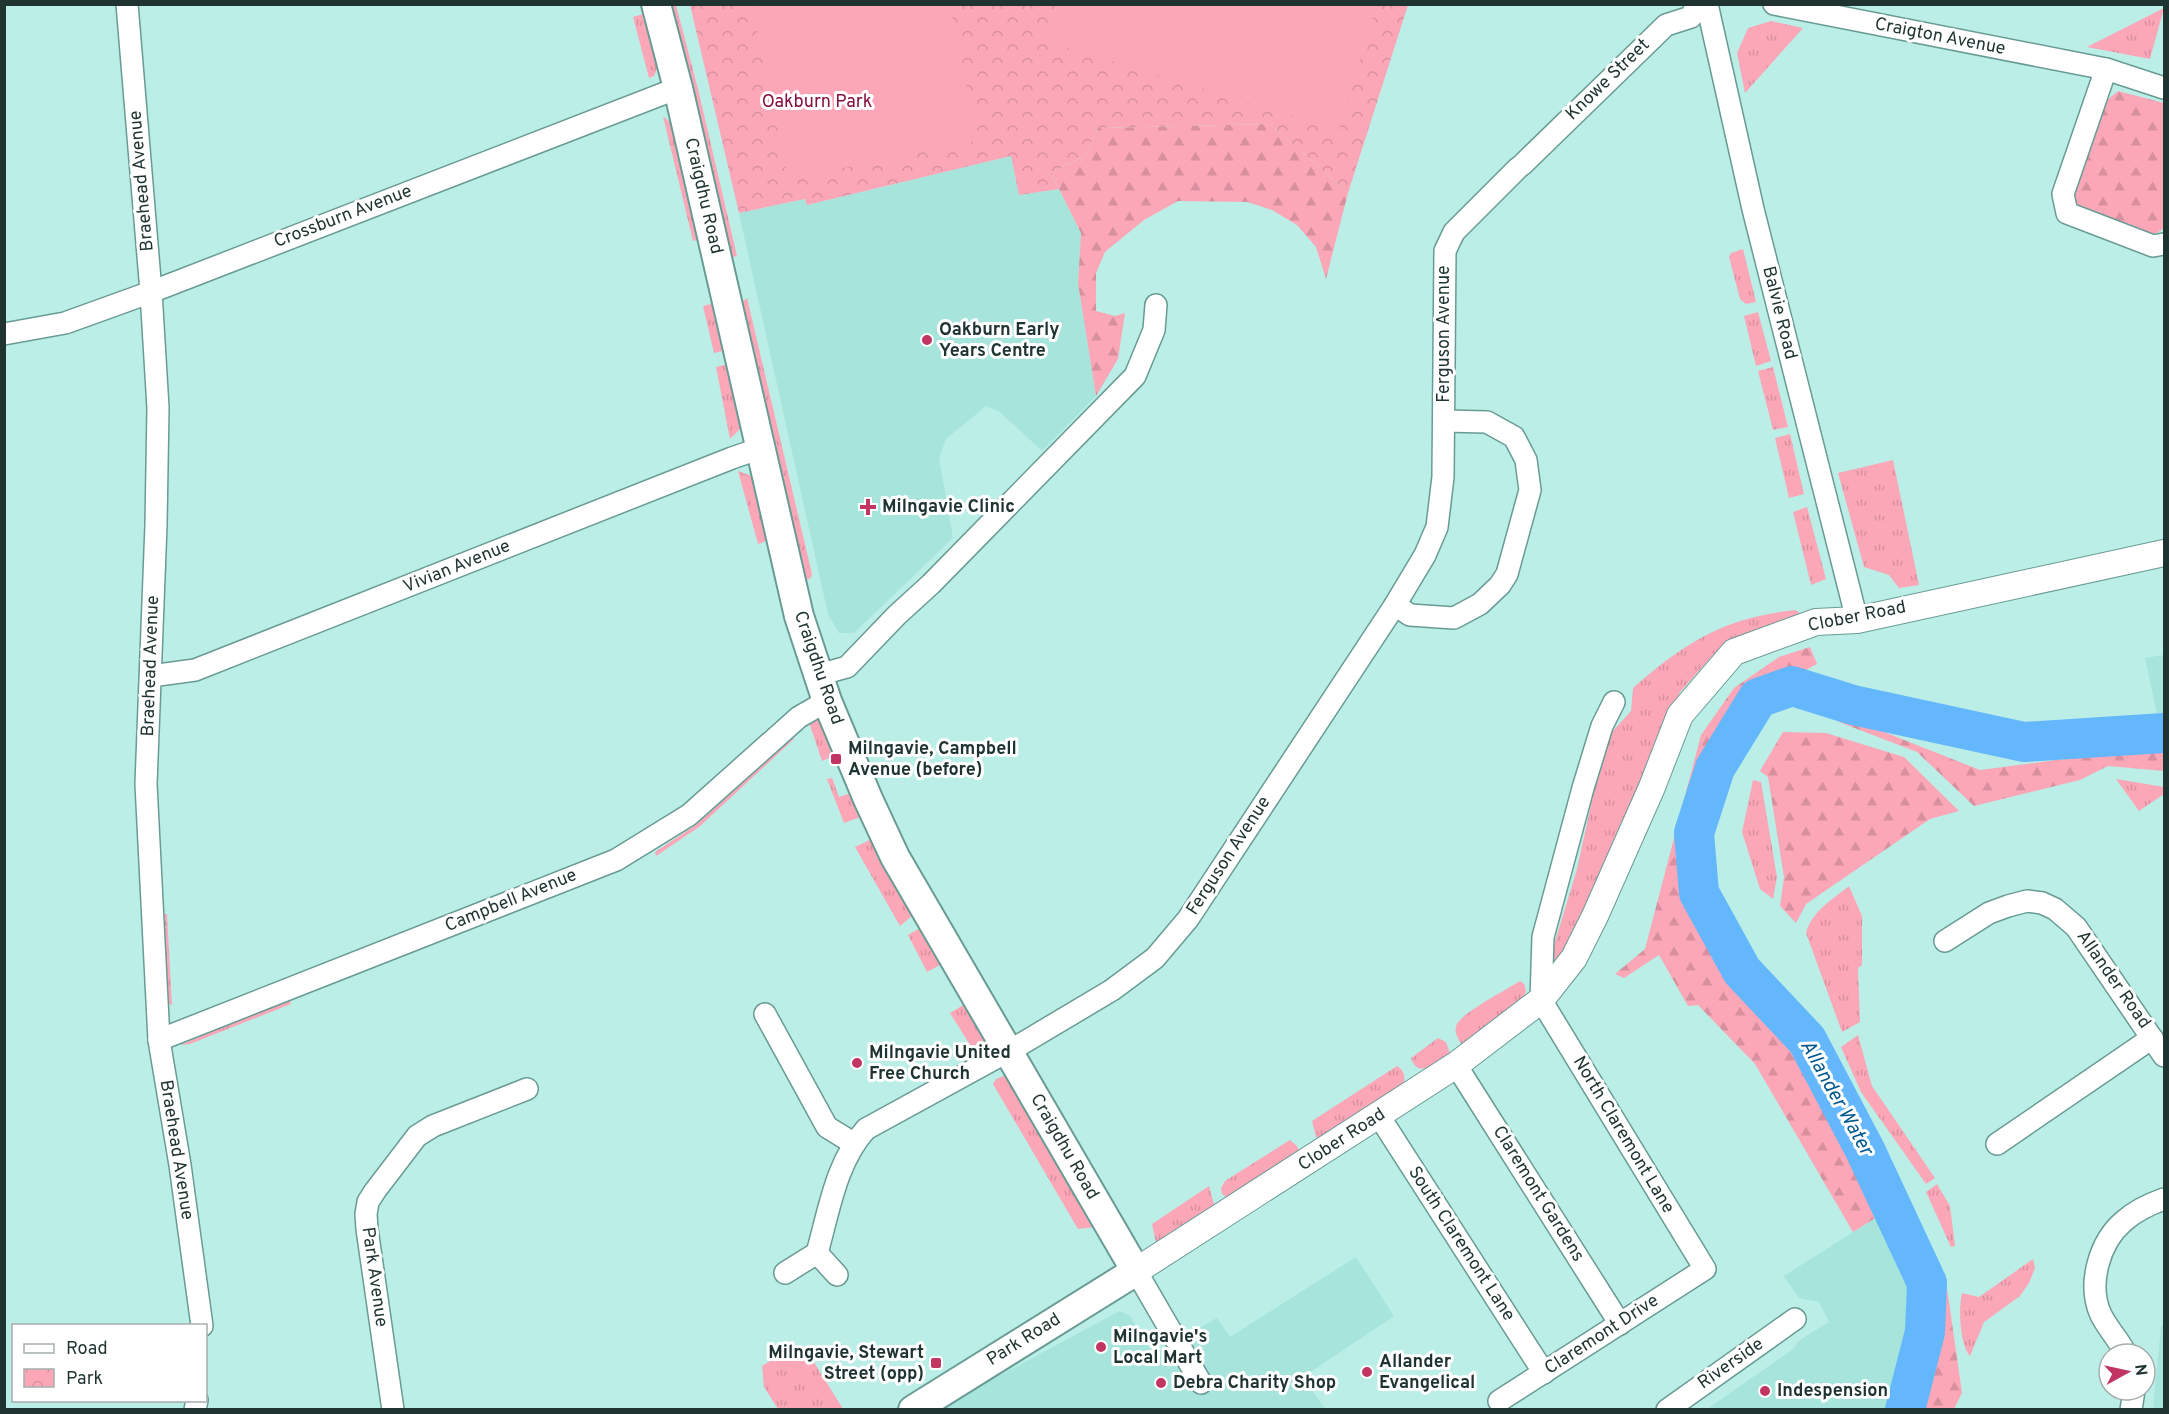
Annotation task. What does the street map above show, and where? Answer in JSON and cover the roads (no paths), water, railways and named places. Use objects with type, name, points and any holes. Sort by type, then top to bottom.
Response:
[{"type":"main road","name":"Craigdhu Road","points":[[656,4],[678,88],[799,616],[827,701],[868,799],[896,857],[1136,1271]]},
{"type":"main road","name":"Park Road","points":[[913,1410],[1136,1271]]},
{"type":"street","name":"Braehead Avenue","points":[[127,4],[151,292],[158,408],[146,784],[159,1040],[180,1165],[202,1324]]},
{"type":"street","name":"Knowe Street","points":[[1520,166],[1666,24],[1691,17],[1697,4]]},
{"type":"street","name":"Balvie Road","points":[[1707,4],[1753,209],[1857,620]]},
{"type":"street","name":"Craigton Avenue","points":[[1774,4],[2106,69],[2164,85]]},
{"type":"street","points":[[2106,69],[2063,194],[2067,213],[2153,246],[2164,244]]},
{"type":"street","name":"Crossburn Avenue","points":[[4,334],[65,322],[151,292],[678,88]]},
{"type":"street","name":"Ferguson Avenue","points":[[853,1143],[866,1129],[1112,990],[1155,958],[1188,919],[1395,605],[1425,555],[1437,527],[1443,477],[1445,251],[1454,232],[1520,166]]},
{"type":"street","points":[[818,675],[846,667],[864,651],[1135,376],[1154,330],[1156,305]]},
{"type":"street","name":"Ferguson Avenue","points":[[1395,605],[1410,615],[1454,618],[1480,604],[1500,585],[1507,574],[1530,490],[1526,460],[1514,437],[1487,422],[1444,421]]},
{"type":"street","name":"Vivian Avenue","points":[[151,676],[195,670],[761,448]]},
{"type":"street","name":"Clober Road","points":[[1136,1271],[1456,1065],[1541,1000],[1574,958],[1595,916],[1652,787],[1680,715],[1734,652],[1816,622],[1857,620],[2164,553]]},
{"type":"street","name":"Campbell Avenue","points":[[159,1040],[616,860],[689,815],[799,717],[827,701]]},
{"type":"street","points":[[1541,1000],[1543,937],[1553,894],[1602,726],[1614,702]]},
{"type":"street","name":"Allander Road","points":[[1945,941],[1989,913],[2008,906],[2027,901],[2049,906],[2076,927],[2164,1056]]},
{"type":"street","name":"North Claremont Lane","points":[[1541,1000],[1705,1269]]},
{"type":"street","points":[[765,1014],[827,1127],[853,1143],[842,1167],[818,1253],[785,1273]]},
{"type":"street","name":"Allander Road","points":[[1997,1144],[2152,1038]]},
{"type":"street","name":"Claremont Gardens","points":[[1456,1065],[1620,1324]]},
{"type":"street","name":"Park Avenue","points":[[393,1410],[371,1262],[366,1215],[368,1202],[408,1145],[425,1130],[527,1089]]},
{"type":"street","name":"South Claremont Lane","points":[[1379,1116],[1544,1373]]},
{"type":"street","points":[[2119,1342],[2101,1315],[2095,1297],[2097,1269],[2108,1238],[2124,1221],[2150,1204],[2164,1199]]},
{"type":"street","points":[[818,1253],[837,1275]]},
{"type":"street","name":"Claremont Drive","points":[[1499,1401],[1705,1269]]},
{"type":"street","points":[[1136,1271],[1201,1383]]},
{"type":"street","name":"Riverside","points":[[1667,1410],[1795,1319]]},
{"type":"waterway","name":"Allander Water","points":[[1905,1410],[1925,1332],[1927,1283],[1865,1150],[1807,1040],[1742,971],[1699,893],[1694,833],[1715,768],[1758,698],[1792,686],[1853,705],[2024,742],[2164,733]]},
{"type":"place","name":"Oakburn Early Years Centre","points":[[927,340]]},
{"type":"place","name":"Milngavie Clinic","points":[[868,507]]},
{"type":"place","name":"Milngavie, Campbell Avenue (before)","points":[[836,759]]},
{"type":"place","name":"Milngavie United Free Church","points":[[857,1063]]},
{"type":"place","name":"Milngavie's Local Mart","points":[[1101,1347]]},
{"type":"place","name":"Milngavie, Stewart Street (opp)","points":[[936,1363]]},
{"type":"place","name":"Allander Evangelical","points":[[1367,1372]]},
{"type":"place","name":"Debra Charity Shop","points":[[1161,1383]]},
{"type":"place","name":"Indespension","points":[[1765,1391]]},
{"type":"park label","name":"Oakburn Park","points":[[817,102]]}]
